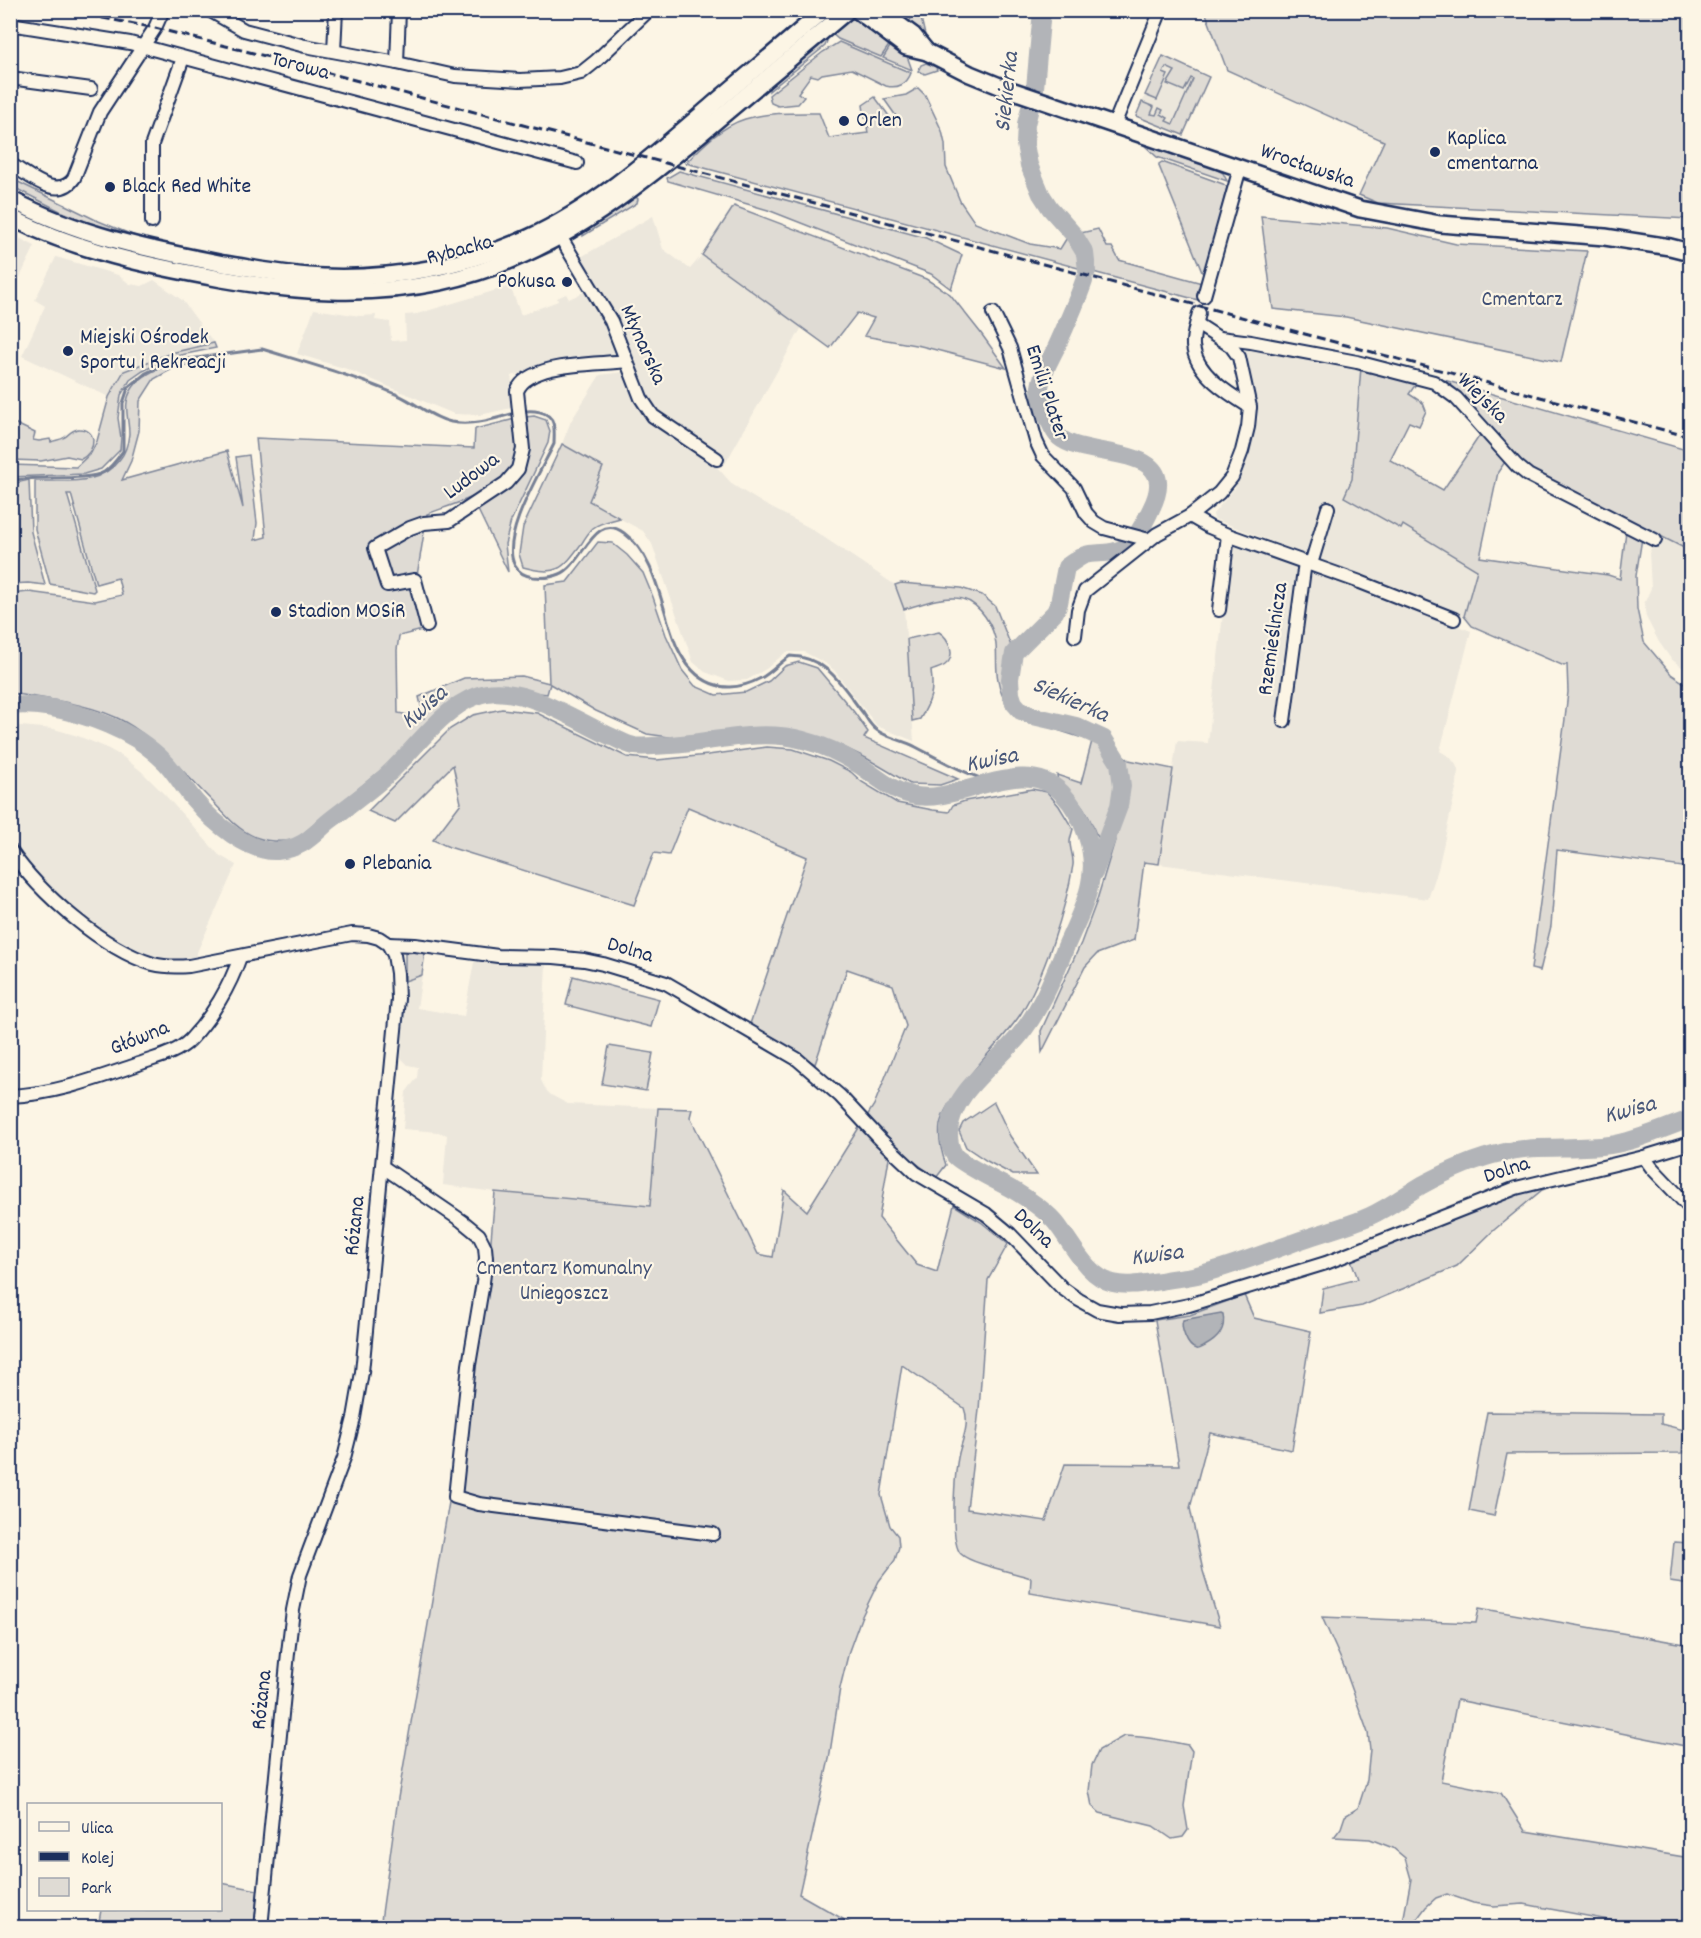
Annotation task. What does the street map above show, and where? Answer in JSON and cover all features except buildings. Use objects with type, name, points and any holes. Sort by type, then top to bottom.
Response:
[{"type":"main road","name":"Rybacka","points":[[10,199],[51,219],[110,240],[269,272],[324,277],[394,274],[434,268],[482,255],[527,238],[557,231],[652,156],[824,10]]},
{"type":"main road","name":"Rybacka","points":[[10,218],[63,242],[116,258],[252,284],[311,291],[383,290],[444,281],[501,265],[557,231],[611,205],[658,170],[848,10]]},
{"type":"main road","name":"Wrocławska","points":[[857,10],[906,47],[927,52],[970,74],[1042,101],[1360,209],[1407,219],[1474,228],[1605,237],[1690,252]]},
{"type":"main road","name":"Wrocławska","points":[[879,10],[914,35],[927,52]]},
{"type":"street","points":[[10,164],[52,188],[63,188],[75,178],[100,112],[155,28],[163,10]]},
{"type":"street","points":[[334,51],[336,10]]},
{"type":"street","points":[[397,63],[399,10]]},
{"type":"street","points":[[210,11],[231,24],[258,34],[334,51],[472,79],[520,80],[571,76],[581,73],[649,10]]},
{"type":"street","points":[[1114,125],[1161,10]]},
{"type":"street","name":"Torowa","points":[[10,24],[143,46],[577,163]]},
{"type":"street","points":[[152,222],[152,144],[183,58]]},
{"type":"street","points":[[10,78],[91,89]]},
{"type":"street","points":[[1204,296],[1240,168]]},
{"type":"street","name":"Młynarska","points":[[557,231],[611,321],[641,398],[653,416],[717,459]]},
{"type":"street","name":"Emilii Plater","points":[[993,313],[1010,348],[1036,441],[1043,456],[1074,488],[1086,513],[1094,522],[1104,528],[1145,538]]},
{"type":"street","points":[[1075,636],[1078,610],[1085,591],[1145,538],[1190,516],[1219,494],[1232,477],[1242,451],[1250,407],[1239,357],[1231,346],[1198,319],[1193,345],[1202,368],[1215,382],[1250,407]]},
{"type":"street","name":"Wiejska","points":[[1220,338],[1357,362],[1434,382],[1456,398],[1517,466],[1528,475],[1655,540]]},
{"type":"street","name":"Ludowa","points":[[426,626],[415,580],[387,585],[375,548],[410,528],[424,523],[449,521],[506,483],[518,469],[523,449],[517,391],[520,384],[536,374],[563,367],[626,361]]},
{"type":"street","name":"Rzemieślnicza","points":[[1284,721],[1308,563],[1328,508]]},
{"type":"street","name":"Rzemieślnicza","points":[[1190,516],[1228,535],[1454,619]]},
{"type":"street","points":[[1219,610],[1228,535]]},
{"type":"street","points":[[10,850],[48,894],[85,927],[117,948],[153,964],[171,967],[189,966],[352,934],[379,938],[388,944]]},
{"type":"street","name":"Dolna","points":[[388,944],[415,945],[498,956],[584,960],[666,983],[797,1059],[840,1096],[916,1173],[986,1214],[1010,1234],[1062,1288],[1079,1300],[1097,1310],[1120,1314],[1150,1313],[1200,1302],[1326,1263],[1516,1188],[1644,1157],[1690,1143]]},
{"type":"street","name":"Różana","points":[[261,1928],[293,1610],[300,1575],[344,1458],[354,1418],[363,1361],[398,999],[395,963],[388,944]]},
{"type":"street","name":"Główna","points":[[10,1096],[41,1094],[64,1089],[177,1049],[190,1039],[211,1013],[234,973],[240,957]]},
{"type":"street","points":[[1644,1157],[1690,1208]]},
{"type":"street","points":[[383,1167],[462,1221],[478,1235],[485,1247],[486,1258],[454,1497],[478,1504],[713,1534]]},
{"type":"shaded area","points":[[1163,56],[1209,77],[1183,135],[1136,116]]},
{"type":"shaded area","points":[[653,216],[663,249],[690,269],[702,255],[802,327],[725,464],[716,450],[658,414],[653,408],[633,363],[619,323],[579,258]]},
{"type":"shaded area","points":[[11,234],[35,246],[11,296]]},
{"type":"shaded area","points":[[56,257],[118,275],[130,284],[142,286],[154,280],[182,300],[214,343],[171,353],[124,371],[109,397],[22,356],[45,306],[35,300]]},
{"type":"shaded area","points":[[510,286],[521,315],[558,301],[557,298],[566,294],[569,299],[586,291],[601,312],[613,337],[616,353],[511,376],[516,407],[480,415],[454,414],[347,369],[297,354],[314,309],[360,316],[376,315],[375,320],[390,322],[391,341],[406,340],[405,315],[417,314]]},
{"type":"shaded area","points":[[1245,345],[1361,367],[1352,479],[1344,498],[1401,529],[1403,524],[1477,570],[1464,616],[1214,519],[1213,514],[1235,488],[1251,437],[1255,433],[1258,418]]},
{"type":"shaded area","points":[[623,372],[635,400],[652,423],[708,457],[733,485],[810,528],[895,585],[904,609],[914,741],[877,726],[834,670],[804,652],[786,652],[766,669],[747,680],[729,681],[705,672],[693,662],[652,544],[643,531],[589,502],[603,467],[562,444],[571,421],[600,375]]},
{"type":"shaded area","points":[[1657,535],[1688,550],[1690,547],[1690,673],[1671,659],[1646,617],[1644,604],[1651,588],[1649,553]]},
{"type":"shaded area","points":[[1231,545],[1316,573],[1471,631],[1440,751],[1450,757],[1456,765],[1457,784],[1438,869],[1428,899],[1159,864],[1177,741],[1208,743]]},
{"type":"shaded area","points":[[10,725],[54,729],[78,736],[123,757],[165,795],[219,855],[236,865],[194,959],[163,960],[107,933],[52,892],[28,862],[11,836]]},
{"type":"shaded area","points":[[474,962],[546,963],[541,1080],[551,1095],[568,1104],[658,1108],[650,1206],[443,1185],[447,1135],[403,1129],[406,1092],[417,1078],[418,1067],[408,1065],[401,1058],[407,980],[422,975],[417,1008],[464,1016]]},
{"type":"shaded area","points":[[1221,1313],[1224,1320],[1217,1337],[1201,1348],[1197,1349],[1190,1345],[1182,1327],[1183,1320]]},
{"type":"green space","points":[[1205,11],[1690,11],[1690,219],[1378,203],[1359,195],[1384,141],[1227,70]]},
{"type":"green space","points":[[918,12],[925,35],[908,24],[913,15]]},
{"type":"green space","points":[[851,19],[862,22],[890,44],[881,57],[838,39],[830,32],[843,21]]},
{"type":"green space","points":[[825,36],[827,41],[825,46],[769,91],[770,85]]},
{"type":"green space","points":[[839,42],[911,73],[902,85],[894,87],[886,86],[852,69],[822,74],[818,77],[811,75],[798,93],[804,97],[798,104],[778,106],[771,103],[769,95]]},
{"type":"green space","points":[[891,45],[907,56],[912,70],[883,58]]},
{"type":"green space","points":[[1163,56],[1209,77],[1183,135],[1136,116],[1142,102],[1154,107],[1151,114],[1156,115],[1159,108],[1163,110],[1161,114],[1168,118],[1166,121],[1173,124],[1193,79],[1191,78],[1184,91],[1167,84],[1175,71],[1166,67],[1163,73],[1168,75],[1157,100],[1145,95]]},
{"type":"green space","points":[[926,63],[936,67],[937,70],[925,74],[918,71],[921,65]]},
{"type":"green space","points":[[918,88],[925,95],[942,131],[946,167],[960,201],[975,223],[1030,244],[1060,249],[1068,236],[1098,229],[1107,247],[1112,247],[1119,260],[1202,283],[1198,300],[686,163],[728,126],[763,115],[819,113],[829,138],[868,133],[867,127],[871,126],[870,118],[865,118],[863,105],[875,97],[892,120],[896,116],[884,99],[906,95]]},
{"type":"green space","points":[[1143,144],[1214,168],[1223,173],[1227,181],[1157,157]]},
{"type":"green space","points":[[1162,162],[1227,187],[1206,269],[1202,272],[1159,166]]},
{"type":"green space","points":[[679,171],[926,238],[962,255],[951,289],[931,274],[768,210],[668,181],[667,178]]},
{"type":"green space","points":[[10,178],[96,220],[135,236],[60,211],[11,186]]},
{"type":"green space","points":[[636,197],[637,203],[583,236],[583,233]]},
{"type":"green space","points":[[734,206],[926,279],[950,294],[1006,368],[921,346],[864,336],[874,318],[857,313],[830,348],[702,255]]},
{"type":"green space","name":"Cmentarz","points":[[1261,216],[1387,228],[1456,244],[1587,251],[1561,362],[1346,317],[1273,309]]},
{"type":"green space","points":[[555,247],[554,251],[493,277],[489,276]]},
{"type":"green space","points":[[214,343],[216,348],[171,357],[130,380],[121,395],[118,418],[120,450],[101,469],[84,474],[11,477],[11,465],[76,467],[91,453],[97,441],[109,397],[124,371],[171,353]]},
{"type":"green space","points":[[219,356],[220,360],[174,368],[154,379],[140,401],[139,431],[131,461],[122,480],[227,451],[243,508],[236,457],[249,455],[257,523],[255,540],[266,537],[256,438],[474,448],[475,429],[515,419],[517,455],[507,475],[475,496],[427,514],[417,576],[430,628],[399,636],[397,650],[398,713],[424,718],[419,697],[464,678],[522,676],[549,683],[545,585],[567,582],[598,542],[612,543],[627,555],[643,573],[682,670],[695,686],[716,695],[746,692],[769,681],[785,666],[799,662],[817,668],[868,732],[864,738],[958,779],[940,785],[910,784],[839,745],[784,729],[736,731],[691,740],[647,734],[596,711],[550,684],[547,694],[492,687],[464,693],[391,762],[295,840],[270,841],[248,834],[231,820],[159,747],[137,729],[113,716],[85,706],[11,693],[10,594],[29,592],[95,601],[122,595],[118,578],[96,584],[71,494],[67,494],[95,590],[93,592],[50,584],[35,529],[35,481],[82,480],[102,474],[112,468],[126,447],[129,434],[127,400],[139,380],[160,368]]},
{"type":"green space","points":[[1361,367],[1418,381],[1409,394],[1423,403],[1426,411],[1419,426],[1409,422],[1390,460],[1443,490],[1482,432],[1507,459],[1498,472],[1480,557],[1608,575],[1620,579],[1626,531],[1642,538],[1636,576],[1637,609],[1644,642],[1671,674],[1690,687],[1690,868],[1557,850],[1551,926],[1540,971],[1531,969],[1565,719],[1568,692],[1567,664],[1564,666],[1472,626],[1464,616],[1477,570],[1403,525],[1401,529],[1344,497],[1352,479]]},
{"type":"green space","points":[[1444,380],[1690,451],[1690,547],[1688,550],[1536,473],[1511,452]]},
{"type":"green space","points":[[534,416],[546,420],[550,431],[548,443],[511,521],[505,544],[508,572],[477,508],[528,454],[529,438],[526,417]]},
{"type":"green space","points":[[10,421],[35,433],[33,440],[39,441],[50,439],[51,442],[63,438],[72,431],[84,430],[92,436],[93,445],[87,455],[81,459],[67,456],[41,461],[11,460]]},
{"type":"green space","points":[[562,444],[603,467],[589,501],[620,518],[593,528],[564,565],[551,570],[534,570],[523,567],[519,554],[523,527]]},
{"type":"green space","points":[[29,480],[31,532],[45,585],[11,584],[11,484]]},
{"type":"green space","points":[[901,583],[961,588],[982,595],[995,606],[1011,646],[1006,666],[1008,700],[1013,714],[999,685],[995,638],[981,611],[969,602],[955,598],[936,600],[904,609],[895,585]]},
{"type":"green space","points":[[939,632],[948,643],[951,657],[945,665],[931,671],[932,690],[927,707],[920,719],[912,721],[907,639]]},
{"type":"green space","points":[[502,709],[537,713],[627,757],[657,760],[767,747],[793,749],[829,761],[851,772],[862,782],[897,803],[933,810],[949,812],[953,805],[965,801],[1032,789],[1047,792],[1073,829],[1070,842],[1073,865],[1059,922],[1037,982],[1020,1015],[952,1098],[944,1112],[939,1135],[946,1165],[936,1178],[865,1119],[874,1105],[906,1026],[893,985],[847,969],[815,1064],[750,1024],[807,857],[688,807],[669,855],[654,853],[634,905],[433,840],[461,803],[453,765],[395,823],[368,811],[450,729],[473,715]]},
{"type":"green space","points":[[1051,728],[1070,729],[1089,734],[1108,750],[1113,761],[1117,787],[1113,814],[1104,837],[1098,837],[1079,802],[1058,785],[1057,775],[1081,783],[1092,741]]},
{"type":"green space","points":[[1122,754],[1129,760],[1173,769],[1159,864],[1144,862],[1134,940],[1097,954],[1085,967],[1042,1052],[1041,1031],[1081,943],[1096,903],[1126,804],[1129,779]]},
{"type":"green space","points":[[425,951],[422,975],[405,981],[405,953]]},
{"type":"green space","points":[[573,976],[659,999],[651,1027],[566,1005]]},
{"type":"green space","points":[[609,1046],[653,1053],[646,1091],[602,1084]]},
{"type":"green space","points":[[994,1102],[1010,1136],[1037,1175],[1013,1175],[966,1147],[959,1131],[963,1123]]},
{"type":"green space","name":"Cmentarz Komunalny Uniegoszcz","points":[[658,1108],[692,1109],[690,1117],[758,1254],[773,1257],[784,1190],[807,1211],[860,1126],[889,1158],[879,1218],[917,1265],[937,1272],[954,1205],[981,1222],[1008,1244],[988,1280],[979,1410],[967,1509],[1046,1521],[1065,1464],[1179,1465],[1155,1320],[1190,1315],[1244,1295],[1254,1318],[1311,1331],[1292,1450],[1210,1433],[1190,1508],[1203,1571],[1220,1626],[1030,1593],[1031,1578],[966,1558],[957,1547],[954,1522],[955,1490],[957,1462],[964,1436],[966,1414],[964,1408],[902,1365],[881,1495],[890,1526],[898,1536],[899,1547],[895,1560],[879,1581],[861,1618],[849,1651],[840,1688],[829,1759],[799,1894],[857,1927],[380,1928],[398,1798],[488,1276],[495,1192],[650,1206]]},
{"type":"green space","points":[[1563,1182],[1542,1190],[1494,1230],[1457,1266],[1362,1306],[1320,1313],[1323,1288],[1358,1279],[1350,1257],[1514,1194]]},
{"type":"green space","points":[[1487,1412],[1661,1414],[1661,1424],[1684,1430],[1682,1453],[1507,1454],[1494,1516],[1469,1511]]},
{"type":"green space","points":[[1674,1542],[1690,1543],[1690,1585],[1670,1582]]},
{"type":"green space","points":[[1479,1608],[1690,1645],[1690,1747],[1457,1700],[1441,1781],[1501,1793],[1525,1831],[1690,1858],[1690,1927],[1645,1927],[1524,1904],[1494,1906],[1473,1903],[1447,1894],[1436,1898],[1426,1907],[1411,1927],[1402,1927],[1411,1879],[1405,1858],[1393,1848],[1370,1839],[1334,1837],[1341,1828],[1345,1816],[1358,1808],[1367,1780],[1370,1749],[1368,1733],[1343,1664],[1322,1617],[1476,1623]]},
{"type":"green space","points":[[1124,1736],[1188,1745],[1192,1751],[1184,1806],[1188,1830],[1183,1837],[1172,1839],[1153,1826],[1100,1813],[1092,1806],[1089,1791],[1092,1765],[1099,1750]]},
{"type":"green space","points":[[222,1883],[258,1890],[254,1927],[98,1927],[101,1911],[222,1911]]},
{"type":"waterway","name":"Siekierka","points":[[1042,10],[1035,88],[1026,124],[1025,144],[1029,165],[1041,194],[1074,235],[1085,253],[1087,271]]},
{"type":"waterway","name":"Siekierka","points":[[1084,281],[1042,377],[1040,387],[1042,404],[1059,437],[1072,444],[1128,456],[1144,463],[1155,472],[1158,487],[1146,519],[1129,544],[1121,550],[1085,555],[1066,567],[1055,612],[1014,653],[1010,679],[1014,703],[1021,711],[1076,726],[1104,739],[1119,763],[1122,786],[1119,806],[1094,873]]},
{"type":"waterway","points":[[10,481],[85,477],[104,472],[123,451],[123,403],[128,388],[146,373],[168,362],[262,349],[381,388],[451,422],[491,420],[515,413]]},
{"type":"waterway","points":[[521,412],[544,413],[553,423],[554,434],[554,444],[517,522],[512,554],[515,566],[521,572],[536,577],[551,577],[560,574],[568,569],[597,533],[605,528],[614,528],[624,533],[644,556],[657,586],[677,647],[692,670],[701,678],[712,684],[735,687],[761,678],[790,656],[803,658],[824,667],[833,675],[876,729],[963,771],[992,782]]},
{"type":"waterway","name":"Kwisa","points":[[10,706],[25,705],[58,709],[93,719],[138,740],[166,763],[203,810],[232,835],[255,847],[277,851],[286,850],[306,841],[385,777],[451,711],[463,702],[492,692],[510,693],[546,704],[634,746],[647,747],[770,735],[803,740],[839,754],[890,786],[911,795],[929,797],[948,794],[1009,779],[1028,778],[1046,782],[1070,802],[1082,823],[1092,859],[1086,900],[1039,1006],[1019,1036],[976,1080],[957,1105],[951,1119],[950,1142],[953,1153],[960,1160],[1043,1210],[1056,1223],[1087,1266],[1103,1279],[1113,1283],[1125,1285],[1188,1277],[1236,1264],[1362,1220],[1441,1175],[1470,1162],[1491,1156],[1515,1150],[1610,1145],[1690,1119]]},
{"type":"railway","points":[[62,10],[155,28],[265,56],[1690,437]]},
{"type":"place","name":"Orlen","points":[[844,121]]},
{"type":"place","name":"Kaplica cmentarna","points":[[1435,152]]},
{"type":"place","name":"Black Red White","points":[[110,187]]},
{"type":"place","name":"Pokusa","points":[[567,282]]},
{"type":"place","name":"Miejski Ośrodek Sportu i Rekreacji","points":[[68,351]]},
{"type":"place","name":"Stadion MOSiR","points":[[276,612]]},
{"type":"place","name":"Plebania","points":[[350,864]]}]
